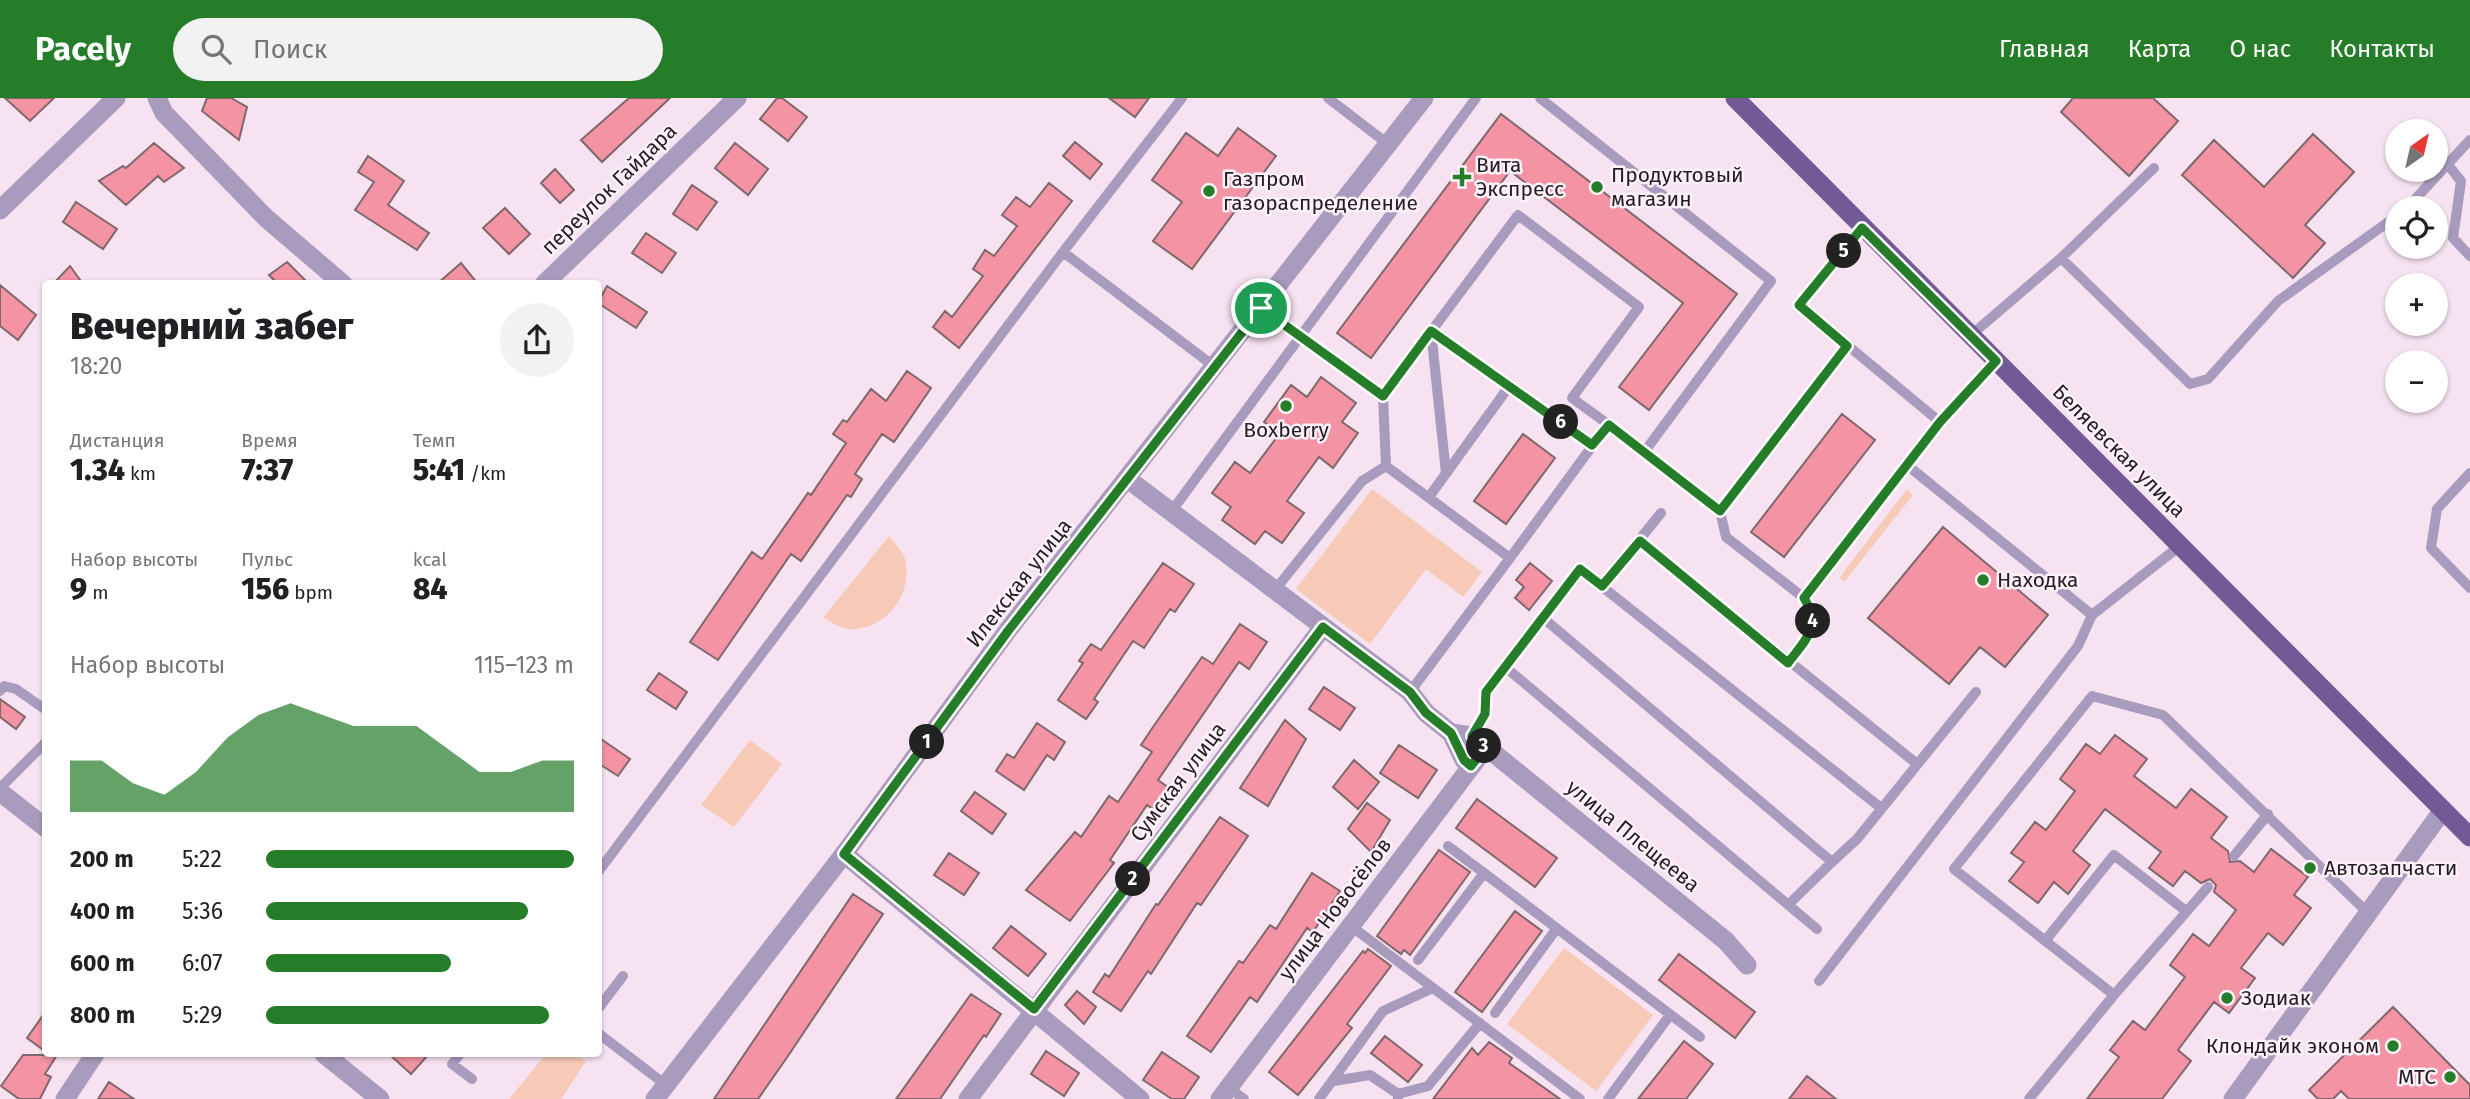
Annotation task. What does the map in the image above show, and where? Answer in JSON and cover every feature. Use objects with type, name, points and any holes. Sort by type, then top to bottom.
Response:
[{"type":"main road","name":"Беляевская улица","points":[[1735,98],[2470,836]]},
{"type":"street","points":[[0,210],[116,98]]},
{"type":"street","points":[[157,98],[164,113],[266,218],[338,280]]},
{"type":"street","name":"переулок Гайдара","points":[[548,280],[737,98]]},
{"type":"street","name":"Илекская улица","points":[[660,1092],[844,854],[1008,631],[1129,480],[1424,98]]},
{"type":"street","points":[[1129,480],[1410,692],[1426,713],[1451,733],[1479,741]]},
{"type":"street","name":"Сумская улица","points":[[968,1099],[1323,627]]},
{"type":"street","points":[[1451,733],[1464,760],[1471,766]]},
{"type":"street","name":"улица Новосёлов","points":[[1231,1095],[1351,926],[1471,766],[1479,741]]},
{"type":"street","name":"улица Плещеева","points":[[1479,741],[1726,941],[1747,965]]},
{"type":"street","points":[[0,790],[42,825]]},
{"type":"street","points":[[2233,1099],[2444,810]]},
{"type":"street","points":[[844,854],[1140,1099]]},
{"type":"street","points":[[65,1099],[93,1057]]},
{"type":"street","points":[[328,1057],[380,1099]]},
{"type":"lane","points":[[602,867],[1063,252],[1182,98]]},
{"type":"lane","points":[[1328,98],[1388,144]]},
{"type":"lane","points":[[1171,512],[1476,98]]},
{"type":"lane","points":[[1540,98],[1772,281],[1645,451]]},
{"type":"lane","points":[[2470,140],[2448,165],[2460,181],[2453,238],[2470,256]]},
{"type":"lane","points":[[1970,336],[2061,258],[2154,168]]},
{"type":"lane","points":[[2418,196],[2432,182]]},
{"type":"lane","points":[[1386,466],[1383,396],[1518,215],[1639,307],[1572,398],[1645,451],[1720,511],[1727,537],[1804,598],[1813,611],[1812,629],[1788,663]]},
{"type":"lane","points":[[2061,258],[2190,384],[2208,379],[2278,301],[2385,224]]},
{"type":"lane","points":[[1862,228],[1799,305],[1940,422]]},
{"type":"lane","points":[[1063,252],[1215,367]]},
{"type":"lane","points":[[1261,308],[1383,396]]},
{"type":"lane","points":[[1431,331],[1592,445]]},
{"type":"lane","points":[[1431,331],[1446,473]]},
{"type":"lane","points":[[1720,511],[1847,346]]},
{"type":"lane","points":[[1804,598],[1940,422],[1996,361]]},
{"type":"lane","points":[[1429,497],[1510,385]]},
{"type":"lane","points":[[1410,692],[1609,425]]},
{"type":"lane","points":[[1907,465],[2092,615]]},
{"type":"lane","points":[[1386,466],[1510,558]]},
{"type":"lane","points":[[1275,590],[1362,481],[1386,466]]},
{"type":"lane","points":[[2470,473],[2437,509],[2431,548],[2470,588]]},
{"type":"lane","points":[[1602,586],[1661,513]]},
{"type":"lane","points":[[1640,541],[1788,663],[1917,764]]},
{"type":"lane","points":[[1819,981],[2078,646],[2092,615],[2181,545]]},
{"type":"lane","points":[[1479,741],[1485,714],[1486,692],[1580,569],[1881,808]]},
{"type":"lane","points":[[1542,617],[1832,862]]},
{"type":"lane","points":[[1504,666],[1816,929]]},
{"type":"lane","points":[[0,691],[4,686],[16,689],[42,707]]},
{"type":"lane","points":[[1788,905],[1857,839],[1976,692]]},
{"type":"lane","points":[[2114,995],[1954,869],[2092,696],[2163,715],[2368,913]]},
{"type":"lane","points":[[0,790],[42,746]]},
{"type":"lane","points":[[2234,856],[2267,814]]},
{"type":"lane","points":[[1448,846],[1700,1037]]},
{"type":"lane","points":[[2045,941],[2114,855],[2186,911]]},
{"type":"lane","points":[[1418,960],[1484,873]]},
{"type":"lane","points":[[2029,1099],[2114,995],[2208,887]]},
{"type":"lane","points":[[1351,926],[1580,1099]]},
{"type":"lane","points":[[1495,1013],[1557,928]]},
{"type":"lane","points":[[602,1004],[623,976]]},
{"type":"lane","points":[[1319,1099],[1382,1012],[1433,988]]},
{"type":"lane","points":[[1608,1099],[1670,1015]]},
{"type":"lane","points":[[1334,1080],[1370,1075],[1398,1096],[1428,1086],[1480,1023]]},
{"type":"lane","points":[[602,1037],[660,1092]]},
{"type":"lane","points":[[458,1057],[452,1064],[472,1079]]},
{"type":"shaded area","points":[[1372,489],[1482,572],[1463,597],[1426,569],[1370,644],[1296,589]]},
{"type":"shaded area","points":[[1907,489],[1913,495],[1845,581],[1839,578]]},
{"type":"shaded area","points":[[889,536],[904,556],[907,572],[905,586],[893,609],[884,618],[861,628],[848,629],[823,618]]},
{"type":"shaded area","points":[[750,740],[782,764],[734,827],[701,805]]},
{"type":"shaded area","points":[[1564,948],[1653,1015],[1596,1091],[1507,1024]]},
{"type":"shaded area","points":[[544,1057],[579,1057],[586,1061],[561,1099],[509,1099]]},
{"type":"building","points":[[5,98],[54,98],[30,121]]},
{"type":"building","points":[[207,98],[231,98],[247,107],[239,140],[202,111]]},
{"type":"building","points":[[629,98],[670,98],[602,162],[581,140]]},
{"type":"building","points":[[777,98],[782,98],[807,117],[788,141],[760,119]]},
{"type":"building","points":[[1109,98],[1149,98],[1135,117]]},
{"type":"building","points":[[2073,98],[2153,98],[2178,121],[2129,176],[2061,112]]},
{"type":"building","points":[[1501,114],[1737,294],[1649,410],[1619,387],[1683,303],[1510,171],[1371,358],[1337,333]]},
{"type":"building","name":"Газпром газораспределение","points":[[1238,128],[1276,156],[1192,269],[1153,241],[1182,202],[1152,180],[1186,133],[1218,156]]},
{"type":"building","points":[[2313,134],[2354,172],[2305,225],[2325,243],[2293,278],[2182,175],[2214,140],[2264,187]]},
{"type":"building","points":[[1075,142],[1102,164],[1090,179],[1063,156]]},
{"type":"building","points":[[154,143],[184,168],[164,182],[158,176],[126,205],[99,181],[123,166],[126,168]]},
{"type":"building","points":[[735,143],[768,169],[748,195],[715,168]]},
{"type":"building","points":[[368,156],[404,181],[388,205],[429,233],[417,250],[355,210],[374,182],[358,172]]},
{"type":"building","points":[[555,169],[574,190],[560,203],[541,183]]},
{"type":"building","points":[[1049,183],[1072,201],[959,348],[933,327],[945,311],[952,317],[983,276],[973,269],[985,250],[994,256],[1017,226],[1002,215],[1016,197],[1030,207]]},
{"type":"building","points":[[692,185],[717,202],[697,230],[673,214]]},
{"type":"building","points":[[76,202],[117,229],[103,249],[63,222]]},
{"type":"building","points":[[505,208],[530,234],[509,254],[483,228]]},
{"type":"building","points":[[646,233],[676,253],[662,273],[632,253]]},
{"type":"building","points":[[287,262],[305,280],[274,280],[269,275]]},
{"type":"building","points":[[461,263],[475,280],[442,280]]},
{"type":"building","points":[[70,266],[80,280],[57,280]]},
{"type":"building","points":[[0,285],[36,315],[18,340],[0,326]]},
{"type":"building","points":[[607,286],[647,312],[636,328],[602,306],[602,295]]},
{"type":"building","points":[[907,371],[931,388],[894,442],[882,434],[855,474],[862,479],[851,497],[847,495],[801,561],[791,554],[718,660],[690,642],[752,552],[762,559],[808,493],[811,495],[846,443],[833,434],[843,420],[847,422],[871,389],[886,401]]},
{"type":"building","points":[[1321,377],[1356,403],[1342,422],[1358,433],[1333,468],[1319,457],[1287,501],[1304,513],[1282,543],[1265,531],[1255,544],[1222,520],[1231,507],[1212,493],[1235,462],[1250,473],[1280,433],[1264,422],[1291,385],[1307,397]]},
{"type":"building","points":[[1842,414],[1875,440],[1784,557],[1751,532]]},
{"type":"building","points":[[1523,434],[1555,458],[1506,524],[1474,501]]},
{"type":"building","points":[[1943,527],[2048,615],[2005,667],[1980,647],[1949,684],[1868,618]]},
{"type":"building","points":[[1163,563],[1194,584],[1175,612],[1170,609],[1144,648],[1133,641],[1094,699],[1098,702],[1086,719],[1058,700],[1083,663],[1079,661],[1091,644],[1101,650]]},
{"type":"building","points":[[1530,563],[1552,581],[1529,610],[1515,598],[1524,587],[1516,580]]},
{"type":"building","points":[[1240,624],[1267,642],[1249,669],[1239,662],[1158,780],[1172,790],[1157,812],[1147,805],[1110,860],[1114,863],[1070,921],[1026,890],[1075,832],[1081,837],[1109,796],[1118,802],[1152,752],[1141,745],[1153,727],[1202,657],[1213,664]]},
{"type":"building","points":[[659,673],[687,692],[676,709],[647,690]]},
{"type":"building","points":[[1324,687],[1355,708],[1340,730],[1309,709]]},
{"type":"building","points":[[0,699],[25,717],[16,729],[0,717]]},
{"type":"building","points":[[1285,720],[1306,739],[1268,806],[1240,788]]},
{"type":"building","points":[[1037,723],[1065,742],[1054,760],[1047,755],[1024,790],[996,771],[1007,754],[1014,758]]},
{"type":"building","points":[[2115,735],[2147,759],[2134,776],[2176,808],[2191,789],[2227,817],[2211,838],[2228,851],[2230,862],[2240,861],[2254,872],[2271,849],[2308,877],[2294,895],[2311,908],[2283,945],[2268,933],[2241,968],[2255,978],[2229,1013],[2214,1002],[2178,1050],[2191,1061],[2162,1099],[2087,1099],[2119,1057],[2110,1050],[2133,1021],[2145,1030],[2185,977],[2170,965],[2193,934],[2209,946],[2236,910],[2214,892],[2216,885],[2210,879],[2201,883],[2185,871],[2173,886],[2149,868],[2161,852],[2105,809],[2073,851],[2090,865],[2068,894],[2054,882],[2038,903],[2009,881],[2024,862],[2011,853],[2035,822],[2046,830],[2075,791],[2060,779],[2086,744],[2100,754]]},
{"type":"building","points":[[602,740],[630,759],[618,776],[602,766]]},
{"type":"building","points":[[1399,745],[1437,770],[1418,798],[1380,773]]},
{"type":"building","points":[[1354,760],[1379,782],[1358,809],[1333,787]]},
{"type":"building","points":[[975,792],[1006,814],[992,834],[961,811]]},
{"type":"building","points":[[1477,799],[1557,858],[1535,887],[1456,828]]},
{"type":"building","points":[[1367,803],[1390,820],[1371,852],[1348,829]]},
{"type":"building","points":[[1220,817],[1248,836],[1201,905],[1197,903],[1151,974],[1148,971],[1121,1011],[1093,992],[1105,974],[1109,977],[1156,904],[1158,905]]},
{"type":"building","points":[[1439,850],[1470,872],[1410,955],[1404,950],[1401,954],[1377,936]]},
{"type":"building","points":[[949,853],[979,873],[964,895],[934,875]]},
{"type":"building","points":[[1312,873],[1340,891],[1313,932],[1307,928],[1257,1002],[1250,997],[1211,1052],[1187,1036],[1239,961],[1243,963],[1270,925],[1276,929]]},
{"type":"building","points":[[853,894],[883,914],[788,1056],[758,1099],[714,1099]]},
{"type":"building","points":[[1515,911],[1542,931],[1482,1012],[1455,992]]},
{"type":"building","points":[[1011,926],[1046,954],[1028,976],[993,948]]},
{"type":"building","points":[[1368,949],[1391,966],[1347,1024],[1352,1028],[1298,1095],[1269,1072],[1363,951],[1365,953]]},
{"type":"building","points":[[1679,954],[1755,1012],[1735,1038],[1659,980]]},
{"type":"building","points":[[1077,991],[1096,1007],[1084,1024],[1065,1005]]},
{"type":"building","points":[[971,994],[1001,1014],[986,1037],[984,1035],[940,1099],[896,1099]]},
{"type":"building","name":"Клондайк эконом","points":[[2393,1007],[2470,1085],[2470,1099],[2349,1099],[2341,1091],[2333,1099],[2318,1099],[2309,1090]]},
{"type":"building","points":[[42,1017],[42,1049],[27,1038]]},
{"type":"building","points":[[1385,1036],[1422,1065],[1408,1082],[1371,1053]]},
{"type":"building","points":[[1684,1041],[1713,1064],[1686,1099],[1638,1099]]},
{"type":"building","points":[[1489,1042],[1512,1058],[1509,1063],[1560,1099],[1433,1099],[1472,1048],[1478,1055]]},
{"type":"building","points":[[1046,1051],[1079,1073],[1064,1096],[1031,1074]]},
{"type":"building","points":[[1162,1052],[1199,1077],[1184,1099],[1172,1099],[1143,1080]]},
{"type":"building","points":[[23,1055],[56,1057],[45,1074],[51,1077],[40,1099],[19,1099],[1,1086]]},
{"type":"building","points":[[392,1057],[426,1057],[411,1074]]},
{"type":"building","points":[[1807,1076],[1836,1099],[1789,1099]]},
{"type":"building","points":[[109,1082],[134,1099],[98,1099]]},
{"type":"place","name":"Вита Экспресс","points":[[1462,177]]},
{"type":"place","name":"Продуктовый магазин","points":[[1597,187]]},
{"type":"place","name":"Газпром газораспределение","points":[[1209,191]]},
{"type":"place","name":"Boxberry","points":[[1286,406]]},
{"type":"place","name":"Находка","points":[[1983,580]]},
{"type":"place","name":"Автозапчасти","points":[[2310,868]]},
{"type":"place","name":"Зодиак","points":[[2227,998]]},
{"type":"place","name":"Клондайк эконом","points":[[2393,1046]]},
{"type":"place","name":"МТС","points":[[2450,1077]]},
{"type":"route","points":[[1862,228],[1996,361],[1940,422],[1804,598],[1813,611],[1812,629],[1788,663],[1640,541],[1602,586],[1580,569],[1504,666],[1486,692],[1485,714],[1472,736],[1486,747],[1471,766],[1464,760],[1451,733],[1426,713],[1410,692],[1323,627],[1034,1009],[844,854],[1008,631],[1129,480],[1261,308],[1383,396],[1431,331],[1592,445],[1609,425],[1720,511],[1847,346],[1799,305],[1862,228]]}]
